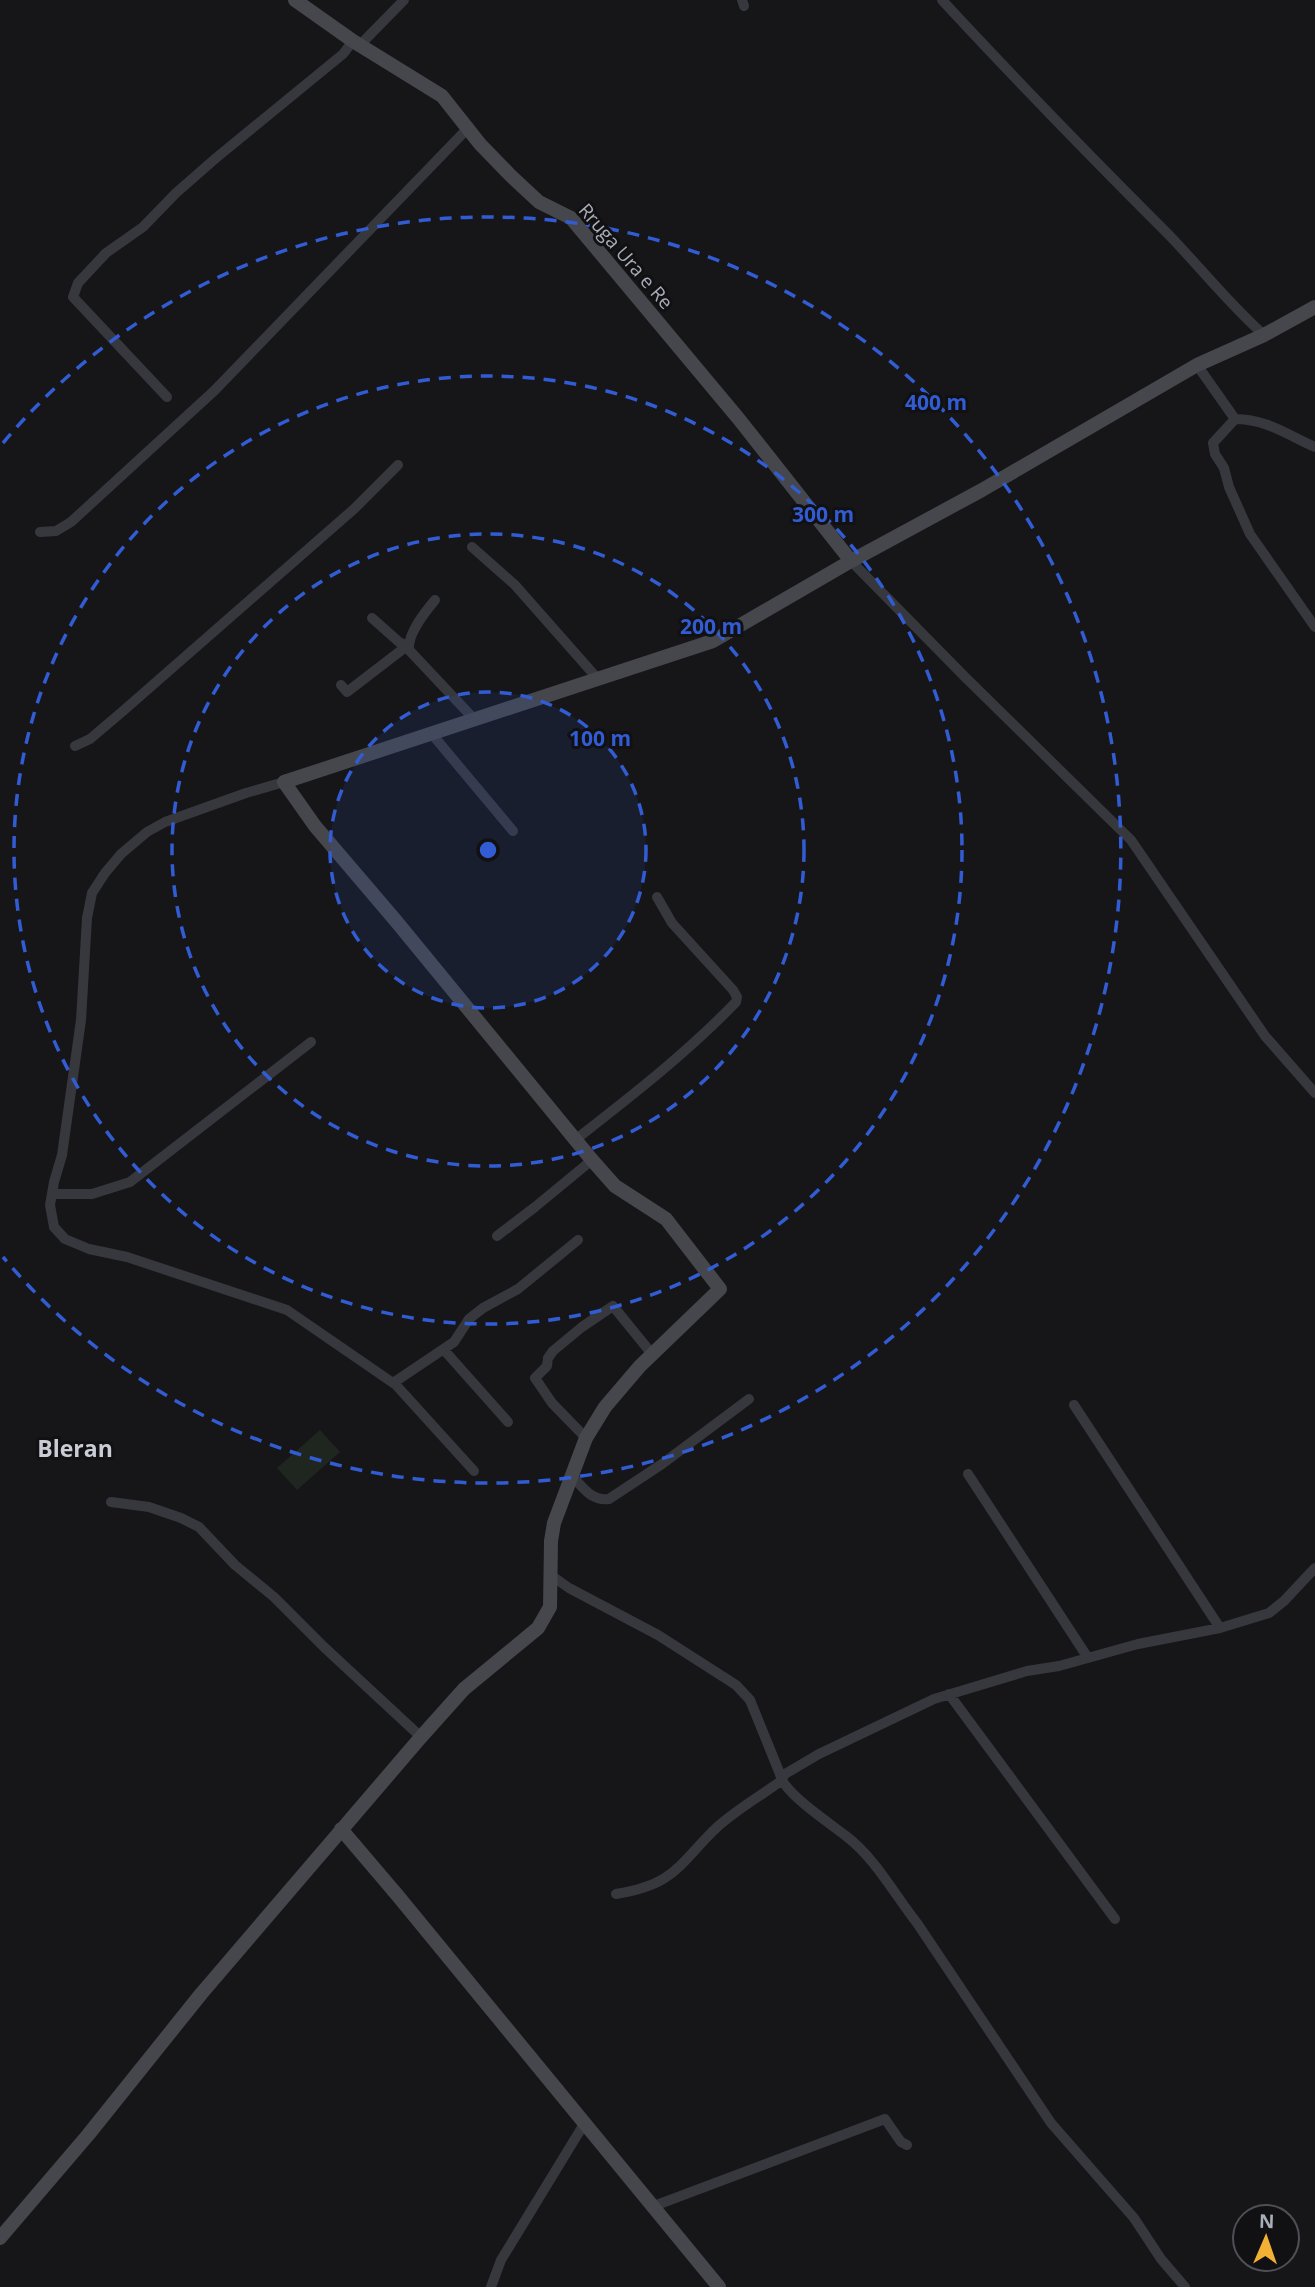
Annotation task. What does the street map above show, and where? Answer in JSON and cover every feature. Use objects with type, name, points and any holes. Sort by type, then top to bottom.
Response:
[{"type":"street","name":"Rruga Ura e Re","points":[[295,0],[357,43],[442,96],[480,144],[510,175],[539,202],[571,218],[738,418],[851,561]]},
{"type":"street","points":[[167,397],[73,297],[78,284],[106,253],[143,227],[176,193],[357,43],[404,0]]},
{"type":"street","points":[[942,0],[1264,335]]},
{"type":"street","points":[[40,532],[56,531],[71,522],[214,391],[469,127]]},
{"type":"street","points":[[474,1471],[393,1384],[287,1310],[127,1257],[89,1249],[65,1239],[54,1227],[50,1205],[62,1155],[81,1020],[87,918],[92,893],[105,873],[121,854],[147,832],[165,822],[246,793],[713,641],[1197,365],[1264,335],[1315,307]]},
{"type":"street","points":[[1197,365],[1236,419]]},
{"type":"street","points":[[1315,447],[1267,423],[1251,419],[1236,419],[1213,443],[1215,454],[1224,468],[1229,487],[1250,534],[1315,627]]},
{"type":"street","points":[[75,746],[90,739],[354,509],[398,465]]},
{"type":"street","points":[[472,547],[515,584],[597,678]]},
{"type":"street","points":[[851,561],[1131,840],[1265,1036],[1315,1093]]},
{"type":"street","points":[[435,600],[412,636],[409,650],[474,719]]},
{"type":"street","points":[[372,618],[399,642],[409,647]]},
{"type":"street","points":[[341,685],[347,692],[409,647]]},
{"type":"street","points":[[431,733],[513,831]]},
{"type":"street","points":[[0,2238],[88,2136],[201,1994],[421,1737],[464,1689],[538,1628],[550,1607],[551,1541],[554,1522],[586,1438],[606,1407],[652,1354],[714,1296],[720,1286],[666,1219],[615,1186],[592,1160],[315,826],[284,782]]},
{"type":"street","points":[[575,1140],[638,1091],[703,1035],[736,1002],[737,996],[733,990],[672,923],[657,897]]},
{"type":"street","points":[[52,1194],[92,1194],[130,1182],[311,1042]]},
{"type":"street","points":[[497,1236],[592,1160]]},
{"type":"street","points":[[393,1384],[454,1342],[476,1313],[518,1289],[578,1240]]},
{"type":"street","points":[[586,1438],[552,1403],[534,1378],[547,1366],[550,1355],[582,1327],[613,1306],[652,1354]]},
{"type":"street","points":[[444,1350],[508,1422]]},
{"type":"street","points":[[573,1478],[594,1498],[609,1499],[662,1464],[749,1399]]},
{"type":"street","points":[[1074,1405],[1220,1628]]},
{"type":"street","points":[[968,1474],[1088,1658]]},
{"type":"street","points":[[111,1502],[149,1507],[199,1527],[234,1565],[274,1597],[421,1737]]},
{"type":"street","points":[[616,1894],[655,1885],[680,1868],[715,1830],[781,1781],[785,1774],[819,1754],[934,1699],[1027,1671],[1138,1644],[1220,1628],[1269,1613],[1315,1568]]},
{"type":"street","points":[[552,1576],[569,1588],[658,1635],[736,1685],[750,1700],[781,1781],[805,1804],[862,1849],[875,1865],[1051,2123],[1134,2218],[1161,2259],[1185,2287]]},
{"type":"street","points":[[950,1694],[1115,1919]]},
{"type":"street","points":[[341,1829],[719,2287]]},
{"type":"street","points":[[654,2206],[885,2119],[901,2142],[907,2145]]},
{"type":"street","points":[[491,2287],[501,2260],[584,2124]]},
{"type":"shaded area","points":[[320,1430],[340,1452],[297,1490],[277,1468]]},
{"type":"district","name":"Bleran","points":[[75,1448]]}]
